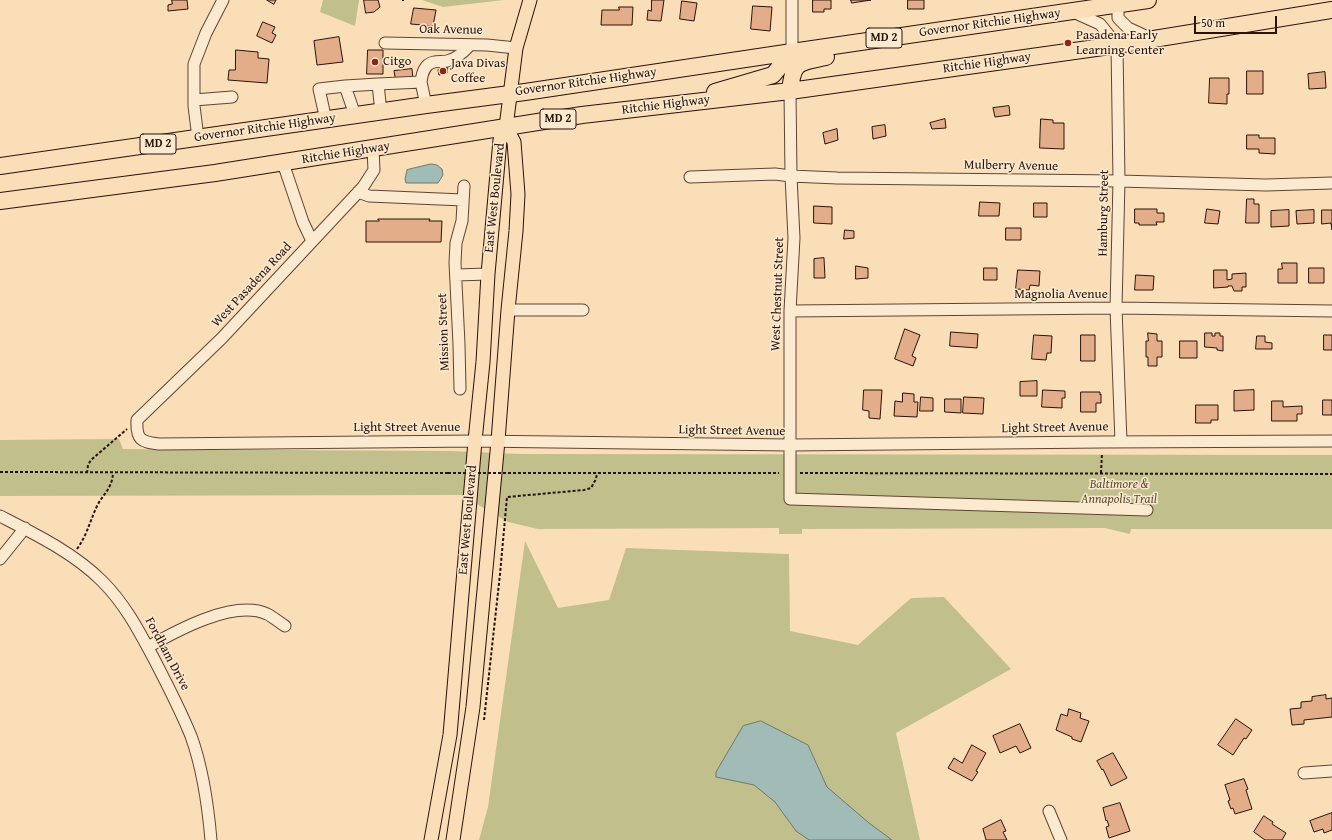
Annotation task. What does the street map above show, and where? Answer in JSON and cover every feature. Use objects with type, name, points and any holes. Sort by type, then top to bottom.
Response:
[{"type":"highway","name":"Governor Ritchie Highway","points":[[0,166],[525,92],[1071,11],[1118,2],[1148,0]]},
{"type":"highway","name":"Ritchie Highway","points":[[0,201],[283,163],[582,115],[790,91],[1117,45],[1332,10]]},
{"type":"highway","points":[[790,91],[792,74],[796,67],[802,62],[855,50],[911,34]]},
{"type":"highway","points":[[673,104],[773,75],[792,52]]},
{"type":"main road","points":[[506,127],[516,48],[530,0]]},
{"type":"main road","name":"East West Boulevard","points":[[431,840],[450,735],[483,362],[488,274],[500,140],[506,127]]},
{"type":"main road","name":"East West Boulevard","points":[[453,840],[474,707],[516,231],[518,194],[514,142],[506,127]]},
{"type":"street","points":[[198,138],[194,100],[194,64],[206,33],[223,0]]},
{"type":"street","points":[[792,0],[792,52]]},
{"type":"street","points":[[1118,2],[1118,18],[1128,28],[1153,39]]},
{"type":"street","points":[[1071,11],[1100,24],[1117,45]]},
{"type":"street","name":"Oak Avenue","points":[[384,43],[470,45],[516,48]]},
{"type":"street","points":[[426,105],[421,82],[426,66],[433,62],[447,61],[464,52],[470,45]]},
{"type":"street","name":"Hamburg Street","points":[[1117,45],[1119,181],[1116,308],[1121,442]]},
{"type":"street","points":[[326,120],[319,90],[345,86],[421,82]]},
{"type":"street","points":[[378,84],[380,112]]},
{"type":"street","points":[[345,86],[355,115]]},
{"type":"street","name":"West Chestnut Street","points":[[790,91],[791,176],[794,238],[790,311],[790,499],[1147,510]]},
{"type":"street","points":[[194,100],[232,97]]},
{"type":"street","name":"West Pasadena Road","points":[[137,420],[222,338],[358,192],[374,170],[373,149]]},
{"type":"street","points":[[283,163],[303,222],[312,241]]},
{"type":"street","name":"Mulberry Avenue","points":[[690,177],[775,174],[791,176],[1119,181],[1266,185],[1332,183]]},
{"type":"street","name":"Mission Street","points":[[460,389],[456,243],[462,221],[464,186]]},
{"type":"street","points":[[358,192],[369,196],[463,200]]},
{"type":"street","name":"Mission Street","points":[[456,274],[488,274]]},
{"type":"street","name":"Magnolia Avenue","points":[[790,311],[1116,308],[1332,311]]},
{"type":"street","points":[[508,310],[583,310]]},
{"type":"street","name":"Light Street Avenue","points":[[137,420],[136,432],[140,438],[145,442],[159,444],[498,441],[790,446],[1332,441]]},
{"type":"street","name":"Fordham Drive","points":[[0,516],[25,528],[72,557],[102,581],[132,618],[174,698],[191,737],[206,793],[211,840]]},
{"type":"street","points":[[0,559],[25,528]]},
{"type":"street","points":[[148,647],[190,624],[212,616],[234,611],[253,610],[266,614],[285,626]]},
{"type":"street","points":[[1304,773],[1332,771]]},
{"type":"street","points":[[1049,811],[1061,840]]},
{"type":"path","points":[[87,473],[90,460],[137,420]]},
{"type":"path","points":[[1100,473],[1102,442]]},
{"type":"path","points":[[0,472],[448,474],[1332,474]]},
{"type":"path","points":[[72,557],[85,538],[98,505],[109,489],[113,480],[113,473]]},
{"type":"path","points":[[507,497],[584,490],[591,488],[596,479],[597,473]]},
{"type":"green space","points":[[323,0],[359,0],[355,26],[320,12]]},
{"type":"green space","points":[[422,0],[504,0],[443,7]]},
{"type":"green space","name":"Baltimore & Annapolis Trail","points":[[119,439],[123,449],[451,451],[520,454],[1332,455],[1332,529],[1131,529],[1130,534],[1105,528],[802,529],[802,534],[779,534],[779,528],[538,529],[508,522],[461,495],[0,496],[0,440]]},
{"type":"green space","points":[[525,541],[558,608],[609,600],[626,548],[789,554],[790,631],[858,645],[911,598],[944,597],[1011,669],[896,733],[920,840],[479,840],[488,807]]},
{"type":"water","points":[[431,164],[437,165],[442,169],[443,175],[438,183],[406,183],[405,179],[407,170]]},
{"type":"water","points":[[761,721],[808,745],[827,787],[869,823],[892,840],[809,840],[796,831],[775,802],[754,785],[716,777],[716,772],[743,726]]},
{"type":"building","points":[[172,0],[187,0],[188,9],[168,11],[168,5],[172,4]]},
{"type":"building","points":[[267,0],[276,0],[274,4]]},
{"type":"building","points":[[364,0],[378,0],[380,7],[374,12],[366,13]]},
{"type":"building","points":[[652,0],[664,0],[661,21],[647,20],[648,10],[651,11]]},
{"type":"building","points":[[813,0],[831,0],[831,9],[824,9],[824,12],[813,12]]},
{"type":"building","points":[[851,0],[871,0],[852,3]]},
{"type":"building","points":[[908,0],[924,0],[924,9],[908,9]]},
{"type":"building","points":[[682,1],[697,3],[694,21],[680,19]]},
{"type":"building","points":[[753,6],[772,7],[770,31],[751,29]]},
{"type":"building","points":[[619,7],[633,7],[632,25],[601,25],[602,10],[619,10]]},
{"type":"building","points":[[414,8],[436,10],[433,26],[411,24]]},
{"type":"building","points":[[263,22],[275,27],[272,33],[276,35],[272,43],[257,36]]},
{"type":"building","points":[[339,37],[343,62],[317,65],[314,41]]},
{"type":"building","points":[[236,50],[258,52],[258,58],[269,59],[267,83],[228,80],[229,70],[235,70]]},
{"type":"building","name":"Citgo","points":[[368,50],[383,50],[383,74],[367,74]]},
{"type":"building","name":"Java Divas Coffee","points":[[448,68],[447,73],[439,75],[438,70]]},
{"type":"building","name":"Citgo","points":[[412,69],[413,80],[396,82],[394,71]]},
{"type":"building","points":[[1247,71],[1263,71],[1263,94],[1247,94]]},
{"type":"building","points":[[1325,72],[1326,88],[1309,89],[1308,74]]},
{"type":"building","points":[[1210,78],[1229,78],[1229,94],[1227,94],[1227,104],[1209,103]]},
{"type":"building","points":[[1009,106],[1010,115],[995,117],[993,108]]},
{"type":"building","points":[[945,119],[946,128],[932,129],[930,123]]},
{"type":"building","points":[[1041,119],[1053,120],[1053,123],[1064,123],[1064,149],[1040,148]]},
{"type":"building","points":[[885,125],[886,136],[873,139],[872,127]]},
{"type":"building","points":[[837,129],[838,140],[825,144],[823,133]]},
{"type":"building","points":[[1247,135],[1259,135],[1259,138],[1275,138],[1275,154],[1259,153],[1259,149],[1247,149]]},
{"type":"building","points":[[1247,199],[1254,199],[1254,204],[1259,204],[1259,223],[1246,223]]},
{"type":"building","points":[[980,202],[1000,203],[999,216],[979,216]]},
{"type":"building","points":[[1034,203],[1047,203],[1047,217],[1034,217]]},
{"type":"building","points":[[814,206],[832,207],[832,224],[814,223]]},
{"type":"building","points":[[1135,209],[1157,209],[1157,213],[1164,213],[1164,222],[1156,222],[1157,225],[1139,225],[1139,223],[1135,223]]},
{"type":"building","points":[[1207,209],[1220,211],[1218,224],[1205,223]]},
{"type":"building","points":[[1289,210],[1289,226],[1271,227],[1271,211]]},
{"type":"building","points":[[1314,210],[1314,223],[1297,224],[1296,211]]},
{"type":"building","points":[[1322,210],[1332,210],[1332,230],[1331,223],[1322,224]]},
{"type":"building","points":[[378,219],[430,219],[429,221],[442,221],[441,242],[366,242],[366,221],[379,221]]},
{"type":"building","points":[[1006,228],[1021,228],[1021,240],[1006,240]]},
{"type":"building","points":[[845,230],[854,231],[854,238],[844,239]]},
{"type":"building","points":[[824,258],[825,278],[814,278],[814,259]]},
{"type":"building","points":[[1282,263],[1297,263],[1297,283],[1278,283],[1278,269],[1282,269]]},
{"type":"building","points":[[856,266],[868,268],[868,278],[856,279]]},
{"type":"building","points":[[984,268],[997,268],[997,280],[984,280]]},
{"type":"building","points":[[1309,268],[1324,268],[1324,283],[1309,283]]},
{"type":"building","points":[[1018,270],[1040,271],[1039,286],[1030,285],[1029,290],[1016,289]]},
{"type":"building","points":[[1214,270],[1227,270],[1227,280],[1232,279],[1232,274],[1246,273],[1246,287],[1242,287],[1242,291],[1234,291],[1232,286],[1214,288]]},
{"type":"building","points":[[1136,275],[1154,276],[1153,290],[1135,290]]},
{"type":"building","points":[[905,329],[920,335],[912,356],[916,358],[913,366],[895,359]]},
{"type":"building","points":[[951,332],[978,334],[977,348],[950,346]]},
{"type":"building","points":[[1148,333],[1157,334],[1157,341],[1162,341],[1162,357],[1157,357],[1157,366],[1148,366],[1148,357],[1146,357],[1146,341],[1148,341]]},
{"type":"building","points":[[1205,333],[1212,333],[1212,336],[1215,336],[1215,333],[1220,333],[1220,336],[1223,336],[1223,351],[1217,350],[1217,348],[1205,347]]},
{"type":"building","points":[[1034,335],[1052,336],[1051,353],[1047,353],[1046,360],[1032,359]]},
{"type":"building","points":[[1081,335],[1095,335],[1095,361],[1081,361]]},
{"type":"building","points":[[1324,335],[1332,335],[1332,350],[1324,350]]},
{"type":"building","points":[[1257,336],[1265,336],[1265,342],[1272,343],[1272,349],[1256,349]]},
{"type":"building","points":[[1180,341],[1197,341],[1197,358],[1180,358]]},
{"type":"building","points":[[1037,381],[1037,396],[1020,396],[1020,382]]},
{"type":"building","points":[[864,390],[882,390],[880,419],[869,418],[869,411],[863,410]]},
{"type":"building","points":[[1043,390],[1065,391],[1065,398],[1062,398],[1062,408],[1042,407]]},
{"type":"building","points":[[1254,390],[1254,410],[1234,411],[1234,391]]},
{"type":"building","points":[[1081,392],[1100,392],[1101,403],[1096,403],[1096,412],[1081,412]]},
{"type":"building","points":[[903,393],[914,394],[914,402],[918,402],[917,417],[894,416],[895,401],[902,402]]},
{"type":"building","points":[[921,397],[933,398],[933,411],[920,411]]},
{"type":"building","points":[[964,397],[984,398],[983,414],[963,413]]},
{"type":"building","points":[[945,399],[961,399],[961,413],[945,412]]},
{"type":"building","points":[[1323,400],[1332,400],[1332,415],[1323,415]]},
{"type":"building","points":[[1272,401],[1283,401],[1283,407],[1302,406],[1302,414],[1297,414],[1297,421],[1272,421]]},
{"type":"building","points":[[1196,405],[1218,405],[1218,420],[1211,420],[1211,423],[1196,423]]},
{"type":"building","points":[[1326,695],[1326,699],[1332,698],[1332,717],[1304,720],[1304,724],[1292,725],[1290,709],[1301,708],[1301,702],[1312,701],[1312,697]]},
{"type":"building","points":[[1069,709],[1081,713],[1080,718],[1089,721],[1081,742],[1056,730],[1061,714],[1067,716]]},
{"type":"building","points":[[1236,719],[1252,730],[1246,739],[1244,738],[1233,755],[1218,745]]},
{"type":"building","points":[[1020,724],[1031,748],[1020,753],[1016,746],[1000,753],[993,736]]},
{"type":"building","points":[[972,745],[986,753],[976,771],[978,772],[972,781],[948,768],[954,758],[962,763]]},
{"type":"building","points":[[1113,753],[1127,778],[1111,786],[1103,769],[1102,770],[1097,761]]},
{"type":"building","points":[[1244,779],[1248,789],[1246,790],[1252,809],[1235,814],[1228,801],[1230,800],[1225,785]]},
{"type":"building","points":[[1120,803],[1130,831],[1109,838],[1106,827],[1109,826],[1107,820],[1106,821],[1103,808]]},
{"type":"building","points":[[1332,813],[1332,830],[1324,833],[1323,829],[1314,832],[1310,821]]},
{"type":"building","points":[[1264,816],[1273,822],[1272,824],[1286,833],[1282,840],[1265,840],[1254,832]]},
{"type":"building","points":[[1001,820],[1006,831],[1003,832],[1007,840],[986,840],[983,829]]},
{"type":"place","name":"Pasadena Early Learning Center","points":[[1068,43]]},
{"type":"place","name":"Citgo","points":[[375,62]]},
{"type":"place","name":"Java Divas Coffee","points":[[443,71]]}]
